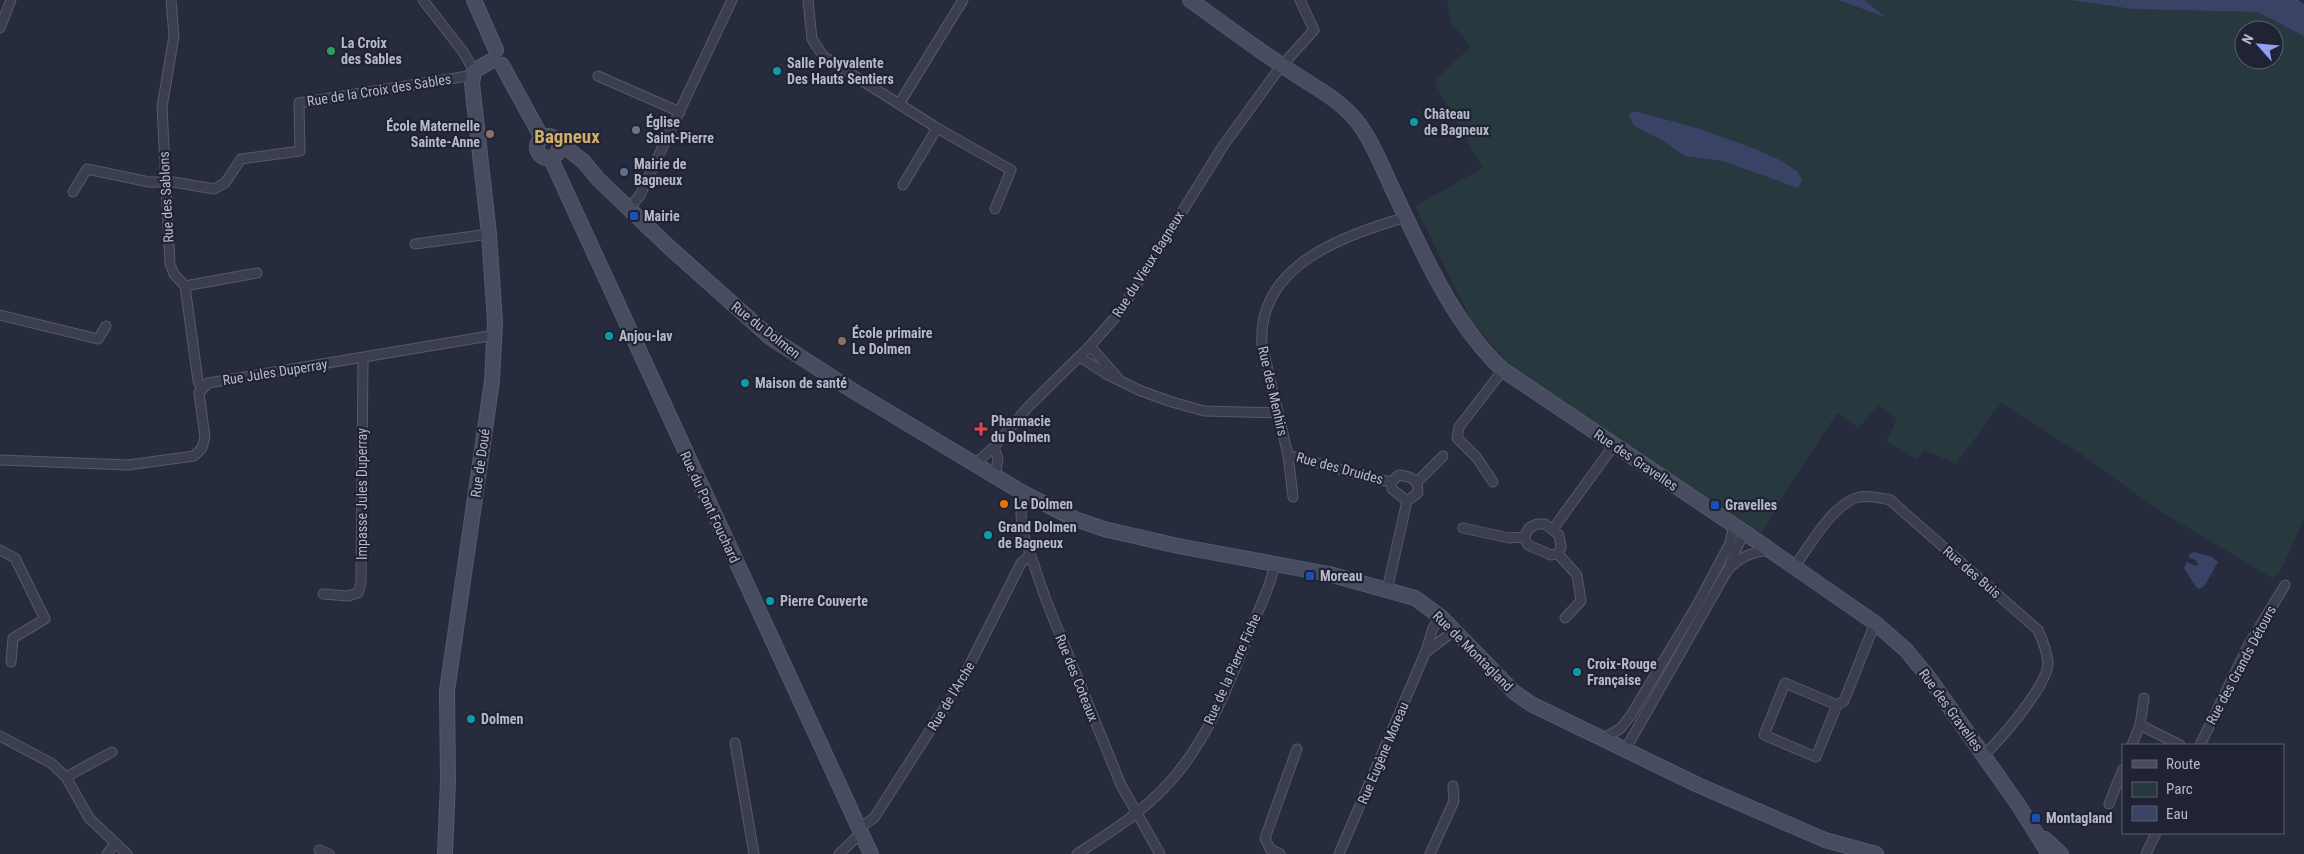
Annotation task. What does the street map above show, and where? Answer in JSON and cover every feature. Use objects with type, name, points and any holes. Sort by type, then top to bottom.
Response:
[{"type":"street","points":[[0,28],[11,0]]},
{"type":"street","name":"Rue des Sablons","points":[[171,0],[174,36],[162,107],[170,264],[174,274],[185,286],[198,381],[201,389]]},
{"type":"street","points":[[423,0],[464,53],[474,71],[496,59]]},
{"type":"street","points":[[474,0],[496,59],[542,138]]},
{"type":"street","points":[[629,209],[640,195],[732,0]]},
{"type":"street","points":[[808,0],[810,31],[816,48],[823,56],[937,128],[1011,170],[995,209]]},
{"type":"street","points":[[899,104],[963,0]]},
{"type":"street","name":"Rue des Gravelles","points":[[1190,0],[1340,105],[1357,121],[1369,140],[1406,217],[1464,326],[1479,346],[1503,370],[1739,528],[1875,623],[1906,650],[1930,678],[1984,755],[2049,854]]},
{"type":"street","name":"Rue du Vieux Bagneux","points":[[976,463],[994,447],[1029,406],[1080,357],[1124,306],[1223,146],[1283,66],[1314,30],[1300,0]]},
{"type":"street","name":"Rue de la Croix des Sables","points":[[166,182],[214,189],[225,183],[241,159],[300,151],[299,103],[464,77],[474,71]]},
{"type":"street","name":"Rue de Doué","points":[[445,854],[448,781],[448,691],[492,381],[495,335],[488,234],[472,84],[474,71]]},
{"type":"street","points":[[598,76],[680,112]]},
{"type":"street","points":[[903,184],[937,128]]},
{"type":"street","points":[[552,136],[557,140],[560,147],[558,153],[551,159],[543,158],[538,152],[537,144],[542,138],[552,136]]},
{"type":"street","name":"Rue du Dolmen","points":[[560,147],[569,150],[584,162],[629,209],[771,338],[855,392],[1025,494]]},
{"type":"street","name":"Rue du Pont Fouchard","points":[[551,159],[871,854]]},
{"type":"street","points":[[73,192],[87,169],[149,182],[166,182]]},
{"type":"street","name":"Rue des Menhirs","points":[[1293,497],[1288,455],[1262,345],[1261,328],[1264,312],[1279,286],[1292,270],[1337,241],[1363,230],[1406,217]]},
{"type":"street","points":[[415,244],[488,234]]},
{"type":"street","points":[[185,286],[257,272]]},
{"type":"street","points":[[0,315],[98,339],[106,326]]},
{"type":"street","name":"Rue Jules Duperray","points":[[201,389],[212,382],[495,335]]},
{"type":"street","points":[[1090,346],[1120,379]]},
{"type":"street","points":[[1080,357],[1106,374],[1120,379],[1141,391],[1204,411],[1277,413]]},
{"type":"street","name":"Impasse Jules Duperray","points":[[323,594],[348,596],[358,593],[361,583],[363,358]]},
{"type":"street","points":[[1492,482],[1477,458],[1457,438],[1460,427],[1503,370]]},
{"type":"street","points":[[0,460],[128,465],[194,456],[202,448],[205,437],[199,398],[201,389]]},
{"type":"street","points":[[1554,529],[1614,445]]},
{"type":"street","points":[[994,447],[998,459],[995,476]]},
{"type":"street","name":"Rue des Druides","points":[[1288,455],[1391,482]]},
{"type":"street","points":[[1388,590],[1407,502],[1418,493],[1417,482],[1443,456]]},
{"type":"street","name":"Rue des Druides","points":[[1391,482],[1399,475],[1409,477],[1417,482]]},
{"type":"street","name":"Rue des Druides","points":[[1391,482],[1392,490],[1407,502]]},
{"type":"street","name":"Rue des Coteaux","points":[[1025,494],[1022,500],[1021,515],[1023,533],[1046,600],[1121,785],[1158,854]]},
{"type":"street","name":"Rue de Montagland","points":[[1025,494],[1075,519],[1104,529],[1178,546],[1275,562],[1415,598],[1441,617],[1514,692],[1531,704],[1698,785],[1825,840],[1876,854]]},
{"type":"street","name":"Rue des Buis","points":[[1794,567],[1838,508],[1859,497],[1872,496],[1890,500],[2038,630],[2045,646],[2048,665],[2043,682],[1998,742],[1984,755]]},
{"type":"street","points":[[1524,537],[1529,528],[1536,524],[1545,524],[1554,529],[1559,535],[1561,547],[1558,554]]},
{"type":"street","points":[[1463,528],[1509,538],[1524,537]]},
{"type":"street","points":[[1727,571],[1739,528]]},
{"type":"street","points":[[1603,739],[1621,728],[1631,715],[1697,605],[1739,528]]},
{"type":"street","points":[[1524,537],[1528,545],[1551,555],[1558,554]]},
{"type":"street","points":[[0,550],[15,558],[45,619],[13,638],[11,662]]},
{"type":"street","points":[[1621,748],[1727,571],[1736,561],[1756,551],[1770,550]]},
{"type":"street","points":[[1558,554],[1577,575],[1581,601],[1565,618]]},
{"type":"street","name":"Rue de l'Arche","points":[[839,854],[874,818],[961,682],[1021,563],[1030,555]]},
{"type":"street","name":"Rue de la Pierre Fiche","points":[[1077,854],[1136,813],[1166,787],[1195,748],[1225,692],[1275,562]]},
{"type":"street","name":"Rue des Grands Détours","points":[[2200,744],[2249,644],[2285,585]]},
{"type":"street","name":"Rue Eugène Moreau","points":[[1339,854],[1426,651],[1433,628],[1441,617]]},
{"type":"street","points":[[1837,705],[1785,683],[1764,735],[1816,757],[1837,705],[1844,701],[1875,623]]},
{"type":"street","points":[[1426,651],[1454,631]]},
{"type":"street","points":[[2132,744],[2140,725],[2144,698]]},
{"type":"street","points":[[1621,748],[1631,715]]},
{"type":"street","points":[[2140,725],[2178,744]]},
{"type":"street","points":[[0,736],[51,763],[66,777],[89,818],[127,854]]},
{"type":"street","points":[[735,743],[754,854]]},
{"type":"street","points":[[1280,854],[1270,849],[1266,838],[1297,749]]},
{"type":"street","points":[[66,777],[112,752]]},
{"type":"street","points":[[2109,804],[2122,772]]},
{"type":"street","points":[[1430,854],[1454,801],[1453,786]]},
{"type":"street","name":"Rue des Gravelles","points":[[2031,824],[2061,854]]},
{"type":"street","points":[[2146,854],[2156,834]]},
{"type":"street","points":[[107,854],[115,844]]},
{"type":"street","points":[[319,850],[329,854]]},
{"type":"green space","points":[[1447,0],[1838,0],[1885,18],[1864,0],[2070,0],[2132,9],[2257,12],[2273,20],[2234,20],[2234,70],[2284,70],[2284,26],[2304,36],[2304,519],[2279,574],[2272,578],[2158,510],[2084,456],[2001,403],[1956,464],[1924,450],[1916,459],[1886,441],[1897,420],[1879,405],[1858,428],[1837,413],[1782,497],[1762,533],[1518,374],[1472,322],[1415,206],[1483,168],[1434,82],[1471,46],[1451,23]],"holes":[[[1635,111],[1701,129],[1782,161],[1798,172],[1798,188],[1722,161],[1685,156],[1658,138],[1634,126]]]},
{"type":"water","points":[[1838,0],[1864,0],[1887,18]]},
{"type":"water","points":[[2070,0],[2298,0],[2304,4],[2304,36],[2284,26],[2284,20],[2273,20],[2257,12],[2132,9]]},
{"type":"water","points":[[1635,111],[1701,129],[1758,150],[1782,161],[1798,172],[1802,181],[1798,188],[1722,161],[1685,156],[1658,138],[1634,126],[1628,114]]},
{"type":"water","points":[[2194,552],[2212,557],[2218,562],[2205,585],[2200,589],[2196,587],[2184,568],[2187,562],[2196,566],[2198,564],[2196,560],[2189,558],[2189,555]]},
{"type":"place","name":"La Croix des Sables","points":[[331,51]]},
{"type":"place","name":"Salle Polyvalente Des Hauts Sentiers","points":[[777,71]]},
{"type":"place","name":"Château de Bagneux","points":[[1414,122]]},
{"type":"place","name":"Église Saint-Pierre","points":[[636,130]]},
{"type":"place","name":"École Maternelle Sainte-Anne","points":[[490,134]]},
{"type":"place","name":"Mairie de Bagneux","points":[[624,172]]},
{"type":"place","name":"Mairie","points":[[634,216]]},
{"type":"place","name":"Anjou-lav","points":[[609,336]]},
{"type":"place","name":"École primaire Le Dolmen","points":[[842,341]]},
{"type":"place","name":"Maison de santé","points":[[745,383]]},
{"type":"place","name":"Pharmacie du Dolmen","points":[[981,429]]},
{"type":"place","name":"Le Dolmen","points":[[1004,504]]},
{"type":"place","name":"Gravelles","points":[[1715,505]]},
{"type":"place","name":"Grand Dolmen de Bagneux","points":[[988,535]]},
{"type":"place","name":"Moreau","points":[[1310,576]]},
{"type":"place","name":"Pierre Couverte","points":[[770,601]]},
{"type":"place","name":"Croix-Rouge Française","points":[[1577,672]]},
{"type":"place","name":"Dolmen","points":[[471,719]]},
{"type":"place","name":"Montagland","points":[[2036,818]]},
{"type":"district","name":"Bagneux","points":[[567,136]]}]
